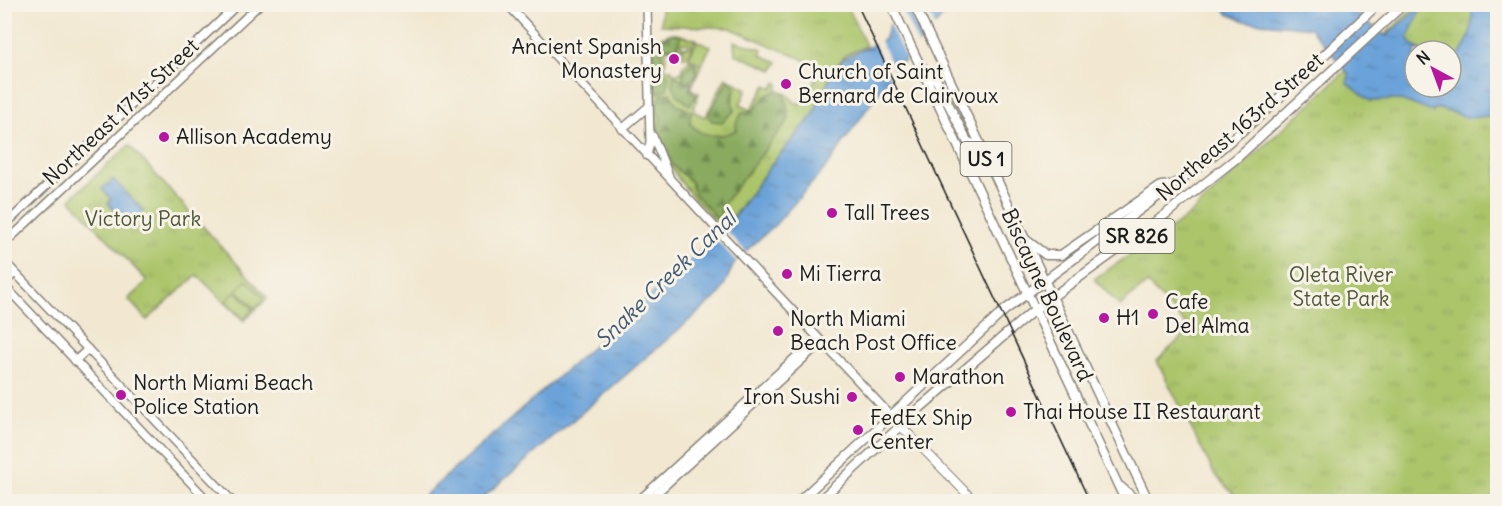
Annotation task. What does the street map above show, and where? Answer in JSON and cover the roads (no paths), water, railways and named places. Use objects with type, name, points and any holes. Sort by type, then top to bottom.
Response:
[{"type":"main road","name":"Biscayne Boulevard","points":[[914,4],[1149,501]]},
{"type":"main road","name":"Northeast 163rd Street","points":[[798,501],[982,330],[1026,293],[1173,185],[1263,113],[1378,4]]},
{"type":"main road","name":"Northeast 163rd Street","points":[[818,501],[901,425],[1034,310],[1152,225],[1274,126],[1404,4]]},
{"type":"main road","name":"Biscayne Boulevard","points":[[892,7],[1126,501]]},
{"type":"main road","points":[[916,58],[937,81],[967,141],[981,148]]},
{"type":"main road","points":[[1263,113],[1274,126]]},
{"type":"main road","points":[[1024,238],[1046,255],[1061,255],[1161,186],[1173,185]]},
{"type":"main road","points":[[891,416],[975,501]]},
{"type":"main road","points":[[1116,483],[1138,501]]},
{"type":"street","name":"Northeast 171st Street","points":[[4,226],[238,4]]},
{"type":"street","name":"Northeast 171st Street","points":[[4,244],[260,4]]},
{"type":"street","points":[[507,4],[646,156],[891,416]]},
{"type":"street","points":[[646,156],[650,142],[647,4]]},
{"type":"street","points":[[622,129],[648,107]]},
{"type":"street","points":[[648,119],[665,170],[681,192]]},
{"type":"street","points":[[4,261],[233,501]]},
{"type":"street","points":[[15,273],[4,284],[209,501]]},
{"type":"street","points":[[637,501],[812,342],[819,341]]},
{"type":"street","points":[[647,501],[816,347],[819,341]]},
{"type":"street","points":[[75,361],[88,349]]},
{"type":"water","name":"Snake Creek Canal","points":[[908,5],[960,5],[942,17],[887,80],[828,165],[775,225],[736,260],[720,294],[479,501],[417,502],[715,238],[732,220],[771,165],[813,115],[830,78],[844,58],[884,40],[889,25]]},
{"type":"water","points":[[1219,5],[1346,5],[1386,36],[1423,5],[1409,39],[1403,39],[1403,99],[1463,99],[1463,49],[1472,24],[1471,5],[1497,5],[1497,115],[1470,118],[1435,108],[1433,112],[1401,100],[1370,101],[1347,83],[1349,74],[1310,28],[1244,21],[1228,14]]},
{"type":"water","points":[[113,179],[144,211],[133,222],[123,212],[119,215],[108,204],[111,199],[102,189]]},
{"type":"railway","points":[[857,4],[1090,502]]},
{"type":"place","name":"Ancient Spanish Monastery","points":[[674,59]]},
{"type":"place","name":"Church of Saint Bernard de Clairvoux","points":[[786,84]]},
{"type":"place","name":"Allison Academy","points":[[164,137]]},
{"type":"place","name":"Tall Trees","points":[[832,213]]},
{"type":"place","name":"Mi Tierra","points":[[787,274]]},
{"type":"place","name":"Cafe Del Alma","points":[[1153,314]]},
{"type":"place","name":"H1","points":[[1104,318]]},
{"type":"place","name":"North Miami Beach Post Office","points":[[778,331]]},
{"type":"place","name":"Marathon","points":[[900,377]]},
{"type":"place","name":"North Miami Beach Police Station","points":[[121,395]]},
{"type":"place","name":"Iron Sushi","points":[[852,397]]},
{"type":"place","name":"Thai House II Restaurant","points":[[1011,412]]},
{"type":"place","name":"FedEx Ship Center","points":[[858,430]]},
{"type":"park label","name":"Victory Park","points":[[143,219]]},
{"type":"park label","name":"Oleta River State Park","points":[[1341,287]]}]
